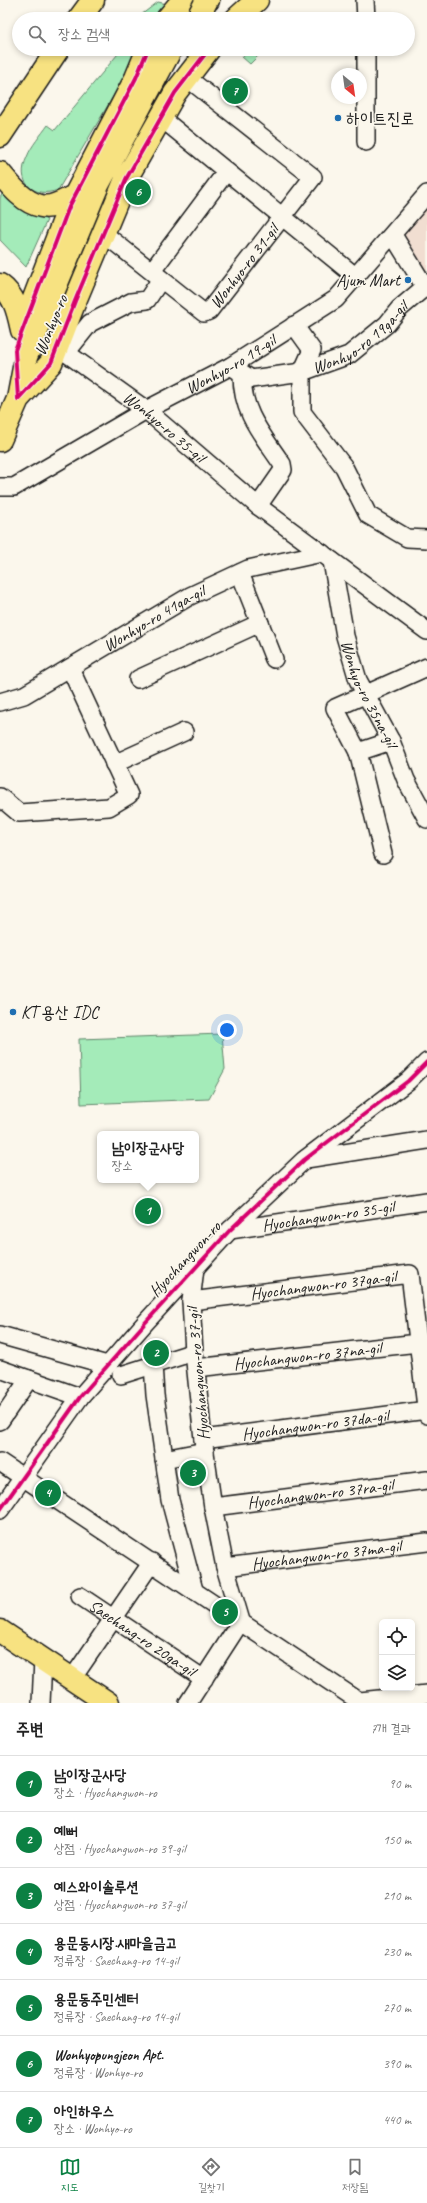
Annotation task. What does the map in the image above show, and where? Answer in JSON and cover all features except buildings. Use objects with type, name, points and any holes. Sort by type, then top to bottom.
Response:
[{"type":"main road","points":[[84,12],[93,0]]},
{"type":"main road","points":[[173,12],[183,0]]},
{"type":"main road","points":[[188,12],[194,0]]},
{"type":"main road","points":[[193,12],[207,0]]},
{"type":"main road","points":[[201,12],[207,0]]},
{"type":"main road","points":[[244,12],[257,0]]},
{"type":"main road","points":[[0,136],[53,56]]},
{"type":"main road","name":"Wonhyo-ro","points":[[18,400],[15,350],[22,330],[74,196],[136,78],[145,56]]},
{"type":"main road","points":[[136,78],[152,56]]},
{"type":"main road","name":"Wonhyo-ro","points":[[0,440],[18,400],[26,357],[167,56]]},
{"type":"main road","points":[[104,188],[178,56]]},
{"type":"main road","name":"Wonhyo-ro","points":[[18,400],[62,350],[103,233],[126,179],[160,117],[201,56]]},
{"type":"main road","points":[[0,172],[23,197],[41,206],[54,205],[74,196]]},
{"type":"main road","points":[[0,284],[7,290],[16,304],[22,330]]},
{"type":"main road","points":[[0,1631],[108,1703]]},
{"type":"street","points":[[365,0],[366,12]]},
{"type":"street","points":[[366,56],[366,142]]},
{"type":"street","points":[[186,77],[313,177],[282,217]]},
{"type":"street","name":"Wonhyo-ro 31-gil","points":[[160,117],[355,276]]},
{"type":"street","points":[[62,350],[90,322],[131,302],[147,300],[156,275],[226,172]]},
{"type":"street","name":"Wonhyo-ro 19-gil","points":[[0,487],[14,487],[146,410],[236,371],[294,325],[336,299],[427,194]]},
{"type":"street","name":"Wonhyo-ro 31-gil","points":[[156,275],[204,313],[209,311],[282,217]]},
{"type":"street","points":[[103,233],[156,275]]},
{"type":"street","name":"Wonhyo-ro 19ga-gil","points":[[236,371],[251,379],[302,372],[349,355],[387,324],[399,309],[425,287],[393,235]]},
{"type":"street","points":[[294,325],[312,350],[302,372],[302,412],[344,467],[368,515],[407,538],[427,539]]},
{"type":"street","name":"Wonhyo-ro 35-gil","points":[[62,350],[146,410],[258,506],[427,631]]},
{"type":"street","points":[[236,371],[247,410],[282,464],[283,470],[258,506]]},
{"type":"street","name":"Wonhyo-ro 41ga-gil","points":[[0,702],[24,695],[190,596],[248,569],[327,557]]},
{"type":"street","name":"Wonhyo-ro 35na-gil","points":[[327,557],[345,636],[358,680],[391,741],[406,780],[427,819]]},
{"type":"street","points":[[240,573],[274,659]]},
{"type":"street","points":[[138,679],[260,623]]},
{"type":"street","points":[[383,854],[358,752],[335,708],[427,666]]},
{"type":"street","points":[[0,797],[19,813],[109,807],[128,796],[70,668]]},
{"type":"street","points":[[114,764],[184,732]]},
{"type":"street","points":[[358,752],[391,741]]},
{"type":"street","name":"Hyochangwon-ro","points":[[0,1510],[80,1397],[107,1365],[230,1230],[304,1160],[408,1081],[427,1062]]},
{"type":"street","points":[[408,1081],[427,1074]]},
{"type":"street","points":[[304,1160],[427,1140]]},
{"type":"street","name":"Hyochangwon-ro 35-gil","points":[[230,1230],[427,1201]]},
{"type":"street","name":"Hyochangwon-ro 37-gil","points":[[195,1268],[191,1301],[195,1360],[204,1445],[213,1508],[225,1567],[241,1621]]},
{"type":"street","name":"Hyochangwon-ro 37ga-gil","points":[[191,1301],[410,1274],[422,1343]]},
{"type":"street","points":[[0,1335],[107,1365]]},
{"type":"street","points":[[422,1343],[427,1415]]},
{"type":"street","name":"Hyochangwon-ro 37na-gil","points":[[121,1375],[153,1364],[422,1343]]},
{"type":"street","points":[[153,1364],[155,1395],[170,1500],[194,1590]]},
{"type":"street","points":[[0,1369],[80,1397]]},
{"type":"street","points":[[0,1421],[29,1379]]},
{"type":"street","name":"Hyochangwon-ro 37da-gil","points":[[164,1459],[204,1445],[426,1410]]},
{"type":"street","points":[[0,1462],[361,1702],[427,1694]]},
{"type":"street","name":"Hyochangwon-ro 37ra-gil","points":[[213,1508],[427,1480]]},
{"type":"street","name":"Hyochangwon-ro 37ma-gil","points":[[225,1567],[427,1542]]},
{"type":"street","points":[[72,1679],[152,1562]]},
{"type":"street","name":"Saechang-ro 20ga-gil","points":[[80,1596],[204,1679]]},
{"type":"street","points":[[188,1703],[241,1621]]},
{"type":"street","points":[[41,1703],[44,1660]]},
{"type":"shaded area","points":[[427,200],[427,281],[393,244]]},
{"type":"green space","points":[[158,2],[167,4],[162,12],[145,12]]},
{"type":"green space","points":[[116,56],[137,56],[58,190],[41,192],[34,190],[25,181],[23,174],[27,157],[36,141],[48,125],[55,130]]},
{"type":"green space","points":[[243,56],[258,56],[250,64],[242,57]]},
{"type":"green space","points":[[2,194],[47,220],[26,267],[0,240],[0,198]]},
{"type":"green space","points":[[222,1034],[225,1069],[209,1099],[81,1104],[79,1039]]},
{"type":"cycle path","points":[[18,399],[15,350],[69,207],[136,78],[145,56]]},
{"type":"cycle path","points":[[18,399],[51,363],[126,179],[175,93],[204,56]]},
{"type":"cycle path","points":[[0,1510],[80,1397],[230,1230],[304,1160],[408,1081],[427,1062]]},
{"type":"place","name":"아인하우스","points":[[235,91]]},
{"type":"place","name":"하이트진로","points":[[338,118]]},
{"type":"place","name":"Wonhyopungjeon Apt.","points":[[138,192]]},
{"type":"place","name":"Ajum Mart","points":[[408,280]]},
{"type":"place","name":"KT 용산 IDC","points":[[13,1012]]},
{"type":"place","name":"남이장군사당","points":[[148,1211]]},
{"type":"place","name":"예뻐","points":[[156,1353]]},
{"type":"place","name":"예스와이솔루션","points":[[193,1473]]},
{"type":"place","name":"용문동시장.새마을금고","points":[[48,1493]]},
{"type":"place","name":"용문동주민센터","points":[[225,1612]]}]
